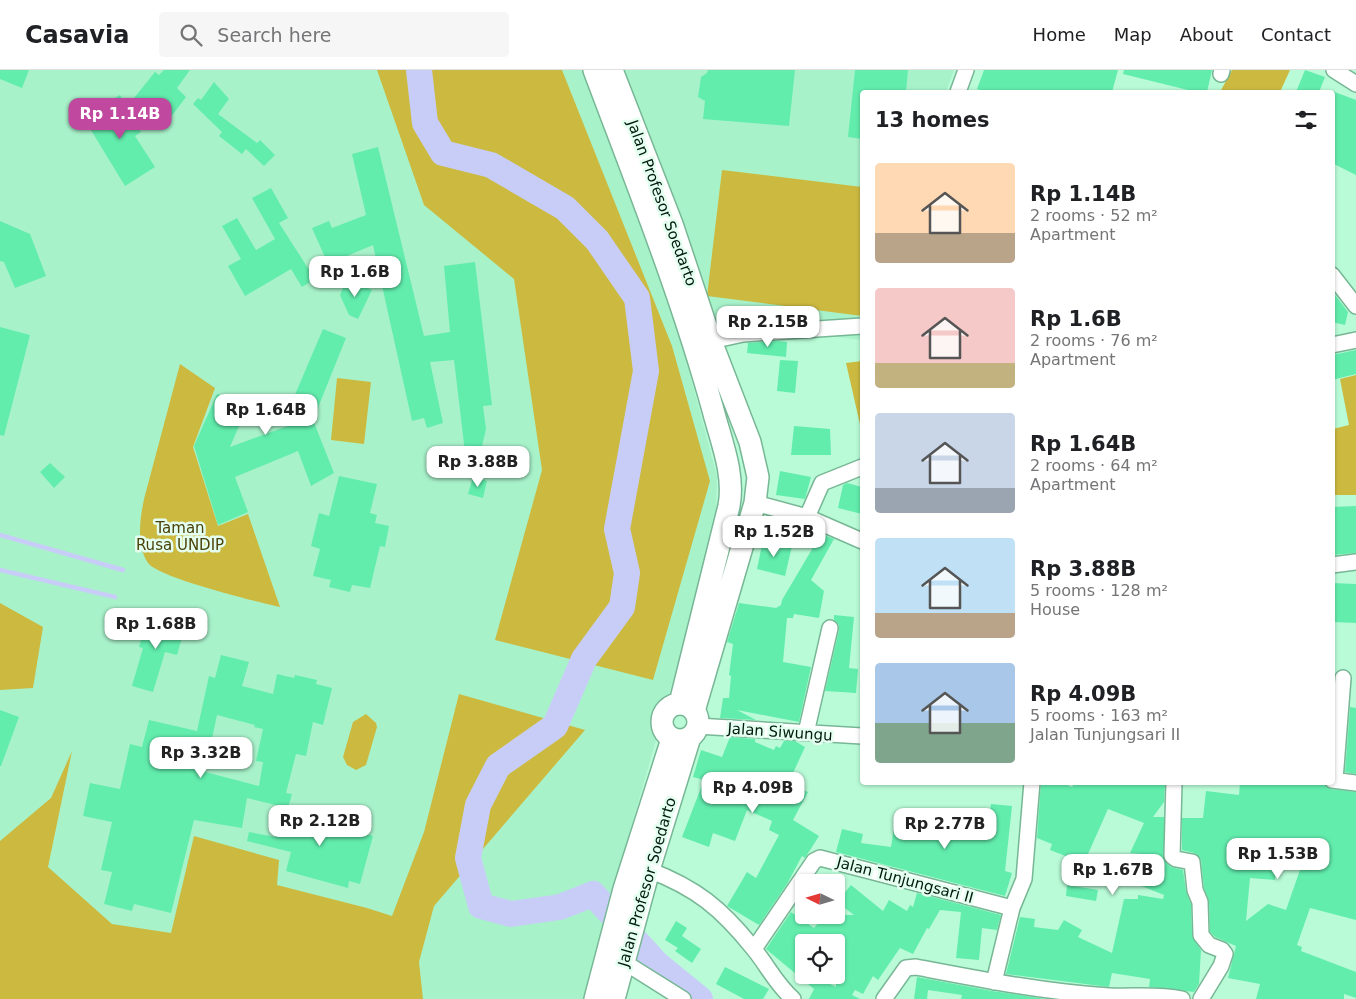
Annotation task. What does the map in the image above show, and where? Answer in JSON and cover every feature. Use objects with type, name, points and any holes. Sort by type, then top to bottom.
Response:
[{"type":"street","name":"Jalan Profesor Soedarto","points":[[594,70],[697,353],[729,470],[731,494],[687,723],[624,889],[621,949],[614,999]]},
{"type":"street","name":"Jalan Profesor Soedarto","points":[[595,999],[621,949],[639,907],[687,723],[755,503],[758,477],[750,442],[712,341],[672,224],[612,70]]},
{"type":"street","points":[[959,90],[966,70]]},
{"type":"street","points":[[1334,70],[1356,84]]},
{"type":"street","points":[[1335,278],[1356,306]]},
{"type":"street","points":[[712,341],[743,334],[860,326]]},
{"type":"street","points":[[1335,344],[1356,340]]},
{"type":"street","points":[[807,517],[822,482],[860,468]]},
{"type":"street","points":[[731,494],[755,503],[807,517],[860,540]]},
{"type":"street","points":[[1335,565],[1356,562]]},
{"type":"street","points":[[806,733],[830,628]]},
{"type":"street","points":[[1335,770],[1344,678]]},
{"type":"street","name":"Jalan Siwungu","points":[[687,723],[860,736]]},
{"type":"street","points":[[1335,780],[1356,783]]},
{"type":"street","points":[[994,982],[1012,908],[1024,879],[1032,785]]},
{"type":"street","points":[[1174,785],[1172,856],[1176,860],[1192,862],[1196,890],[1200,902],[1201,935],[1209,945],[1222,950],[1225,954],[1221,966],[1201,999]]},
{"type":"street","name":"Jalan Tunjungsari II","points":[[754,949],[814,860],[820,858],[1012,908]]},
{"type":"street","points":[[649,870],[681,882],[697,892],[726,917],[754,949],[771,976],[794,999]]},
{"type":"street","points":[[621,949],[683,999]]},
{"type":"street","points":[[884,999],[906,968],[916,967],[994,982],[1110,996],[1182,999]]},
{"type":"shaded area","points":[[0,70],[954,70],[947,90],[860,90],[860,340],[675,318],[717,476],[716,512],[704,572],[629,835],[588,999],[0,999]]},
{"type":"green space","points":[[377,70],[562,70],[672,346],[710,481],[653,680],[495,640],[542,470],[514,279],[424,205]]},
{"type":"green space","points":[[1232,70],[1290,70],[1281,90],[1221,90]]},
{"type":"green space","points":[[722,170],[860,187],[860,316],[707,296]]},
{"type":"green space","points":[[860,361],[860,424],[846,363]]},
{"type":"green space","name":"Taman Rusa UNDIP","points":[[180,364],[215,388],[193,447],[218,526],[248,514],[280,607],[210,589],[170,576],[148,563],[144,556],[140,540],[140,523],[144,499]]},
{"type":"green space","points":[[1356,375],[1356,495],[1335,495],[1335,428],[1349,425],[1340,379]]},
{"type":"green space","points":[[337,378],[371,382],[364,444],[331,440]]},
{"type":"green space","points":[[0,603],[43,627],[33,688],[0,690]]},
{"type":"green space","points":[[459,694],[585,730],[434,906],[419,962],[423,999],[0,999],[0,841],[51,798],[72,751],[48,867],[112,924],[171,933],[194,836],[279,860],[277,885],[392,916],[424,832]]},
{"type":"green space","points":[[366,714],[376,723],[377,727],[366,765],[356,770],[347,765],[343,757],[353,722]]},
{"type":"building","points":[[0,70],[29,70],[22,88],[0,79]]},
{"type":"building","points":[[164,70],[190,70],[177,88],[186,97],[164,126],[134,98],[155,72],[159,75]]},
{"type":"building","points":[[708,70],[795,70],[789,126],[703,119],[705,101],[698,97],[701,77]]},
{"type":"building","points":[[855,70],[908,70],[906,90],[860,90],[860,139],[848,137]]},
{"type":"building","points":[[984,70],[1118,70],[1113,90],[977,89]]},
{"type":"building","points":[[1124,70],[1212,70],[1207,90],[1188,90],[1123,74]]},
{"type":"building","points":[[1305,70],[1325,77],[1320,90],[1297,90]]},
{"type":"building","points":[[214,82],[229,99],[218,114],[257,143],[260,140],[275,155],[264,166],[246,149],[242,154],[219,136],[222,132],[193,104],[198,98],[201,100]]},
{"type":"building","points":[[1335,92],[1356,100],[1356,175],[1335,164]]},
{"type":"building","points":[[120,95],[141,132],[135,136],[155,167],[125,186],[83,117]]},
{"type":"building","points":[[378,147],[424,336],[450,332],[444,266],[475,262],[492,405],[483,406],[486,429],[480,455],[465,452],[454,360],[430,362],[443,423],[427,428],[424,418],[412,421],[373,245],[328,264],[312,228],[329,221],[332,228],[366,215],[352,154]]},
{"type":"building","points":[[271,188],[288,218],[279,223],[315,279],[302,287],[291,269],[245,296],[228,266],[241,259],[222,226],[237,218],[256,250],[275,239],[252,198]]},
{"type":"building","points":[[0,221],[30,234],[46,276],[15,288],[4,262],[0,261]]},
{"type":"building","points":[[347,279],[372,290],[358,319],[349,315],[340,295]]},
{"type":"building","points":[[1335,295],[1348,312],[1345,325],[1335,323]]},
{"type":"building","points":[[0,327],[30,335],[4,436],[0,435]]},
{"type":"building","points":[[323,329],[346,338],[313,420],[334,473],[311,486],[298,451],[235,477],[248,512],[218,525],[194,446],[217,394],[249,403],[230,447],[288,426],[285,418]]},
{"type":"building","points":[[787,342],[786,357],[747,353],[748,343]]},
{"type":"building","points":[[1356,350],[1356,374],[1335,379],[1335,354]]},
{"type":"building","points":[[780,360],[798,361],[795,393],[777,391]]},
{"type":"building","points":[[794,426],[830,429],[831,455],[791,455]]},
{"type":"building","points":[[50,463],[65,477],[54,488],[40,472]]},
{"type":"building","points":[[780,471],[811,477],[805,499],[776,495]]},
{"type":"building","points":[[339,476],[377,484],[370,513],[377,515],[375,523],[389,526],[385,547],[380,546],[370,588],[352,585],[350,592],[329,587],[331,580],[313,576],[320,549],[311,546],[319,513],[329,516]]},
{"type":"building","points":[[473,477],[487,481],[483,498],[468,494]]},
{"type":"building","points":[[847,483],[860,486],[860,514],[838,508],[843,485]]},
{"type":"building","points":[[1356,506],[1356,553],[1335,555],[1335,507]]},
{"type":"building","points":[[821,534],[834,539],[811,580],[824,591],[819,618],[794,614],[793,618],[787,618],[783,662],[811,667],[799,722],[737,710],[756,720],[720,718],[723,698],[729,698],[731,676],[729,675],[733,644],[727,642],[739,603],[776,608],[781,605],[782,600]]},
{"type":"building","points":[[763,540],[792,546],[785,576],[757,569]]},
{"type":"building","points":[[1335,583],[1356,584],[1356,623],[1335,622]]},
{"type":"building","points":[[156,611],[177,617],[173,631],[183,634],[177,655],[165,652],[153,692],[132,686],[143,648],[139,647],[145,626],[151,628]]},
{"type":"building","points":[[834,615],[854,617],[849,668],[858,669],[856,693],[825,691],[839,630],[839,625],[834,620]]},
{"type":"building","points":[[221,655],[249,662],[242,686],[273,694],[277,674],[294,678],[295,675],[317,680],[316,684],[332,688],[323,725],[313,722],[306,756],[296,754],[286,793],[292,794],[288,808],[247,798],[242,828],[194,820],[171,913],[134,904],[132,911],[104,904],[112,872],[101,870],[112,822],[83,816],[90,783],[120,789],[130,744],[142,747],[149,720],[197,731],[209,676],[215,678]],"holes":[[[217,715],[255,725],[254,727],[263,729],[256,761],[263,762],[259,786],[205,772]]]},
{"type":"building","points":[[1350,707],[1356,708],[1356,774],[1345,772]]},
{"type":"building","points":[[0,710],[19,717],[1,766],[0,766]]},
{"type":"building","points":[[730,737],[755,739],[755,742],[774,750],[776,746],[780,748],[784,741],[795,741],[805,747],[788,784],[808,792],[793,820],[819,836],[805,858],[802,856],[787,884],[759,925],[727,906],[747,872],[756,878],[779,835],[769,830],[772,821],[747,810],[735,841],[713,833],[709,847],[682,837],[704,780],[693,777],[701,750],[722,757]]},
{"type":"building","points":[[1041,785],[1067,785],[1072,787],[1073,785],[1165,785],[1164,802],[1153,817],[1164,817],[1164,860],[1171,867],[1183,870],[1186,891],[1191,904],[1192,936],[1201,950],[1199,984],[1194,992],[1149,987],[1150,979],[1112,973],[1109,987],[1006,974],[1020,917],[1035,919],[1034,927],[1058,930],[1064,920],[1082,930],[1078,937],[1112,953],[1124,899],[1138,899],[1138,895],[1163,899],[1164,895],[1139,885],[1142,854],[1130,853],[1144,823],[1108,809],[1084,863],[1050,850],[1052,844],[1037,838]]},
{"type":"building","points":[[1240,785],[1325,785],[1331,789],[1356,792],[1356,920],[1310,908],[1297,945],[1302,947],[1301,951],[1356,972],[1356,998],[1344,994],[1344,999],[1256,999],[1260,984],[1228,978],[1236,946],[1215,937],[1210,932],[1209,902],[1204,888],[1201,860],[1194,853],[1182,850],[1182,818],[1203,818],[1206,791],[1239,795]],"holes":[[[1276,863],[1301,867],[1286,910],[1268,904],[1246,921],[1250,878],[1275,880]]]},
{"type":"building","points":[[991,804],[1012,806],[1005,871],[1012,873],[1005,896],[836,852],[842,829],[863,834],[861,843],[891,847],[894,827],[899,828],[901,815],[942,820],[942,826],[967,827],[968,816],[989,819]]},
{"type":"building","points":[[324,810],[346,816],[343,827],[373,836],[360,884],[349,881],[348,888],[286,871],[291,852],[247,841],[249,832],[275,837],[282,811],[321,820]]},
{"type":"building","points":[[851,885],[883,911],[889,900],[907,911],[910,905],[913,907],[917,893],[1001,915],[997,930],[982,928],[979,960],[956,958],[961,912],[940,910],[929,929],[927,928],[913,954],[900,948],[878,980],[873,976],[863,994],[855,990],[852,995],[860,999],[809,999],[814,989],[808,984],[830,984],[836,987],[836,984],[845,984],[845,934],[795,934],[795,973],[766,949],[791,912],[795,915],[795,924],[808,924],[814,928],[817,924],[845,924],[845,915],[854,915],[845,908],[845,892]]},
{"type":"building","points":[[1067,885],[1098,890],[1096,901],[1066,896]]},
{"type":"building","points":[[676,921],[687,928],[682,936],[701,949],[692,963],[675,951],[678,948],[665,940]]},
{"type":"building","points":[[725,967],[769,989],[763,999],[744,999],[716,984]]},
{"type":"building","points":[[917,977],[1046,999],[961,999],[962,995],[928,990],[927,999],[914,999]]},
{"type":"waterway","points":[[419,70],[425,123],[443,153],[491,165],[565,208],[597,240],[637,298],[646,371],[617,529],[627,573],[622,607],[584,659],[555,726],[498,766],[478,805],[468,858],[481,906],[511,914],[560,907],[593,894],[657,964],[700,999]]},
{"type":"waterway","points":[[0,535],[123,570]]},
{"type":"waterway","points":[[0,570],[115,597]]}]
